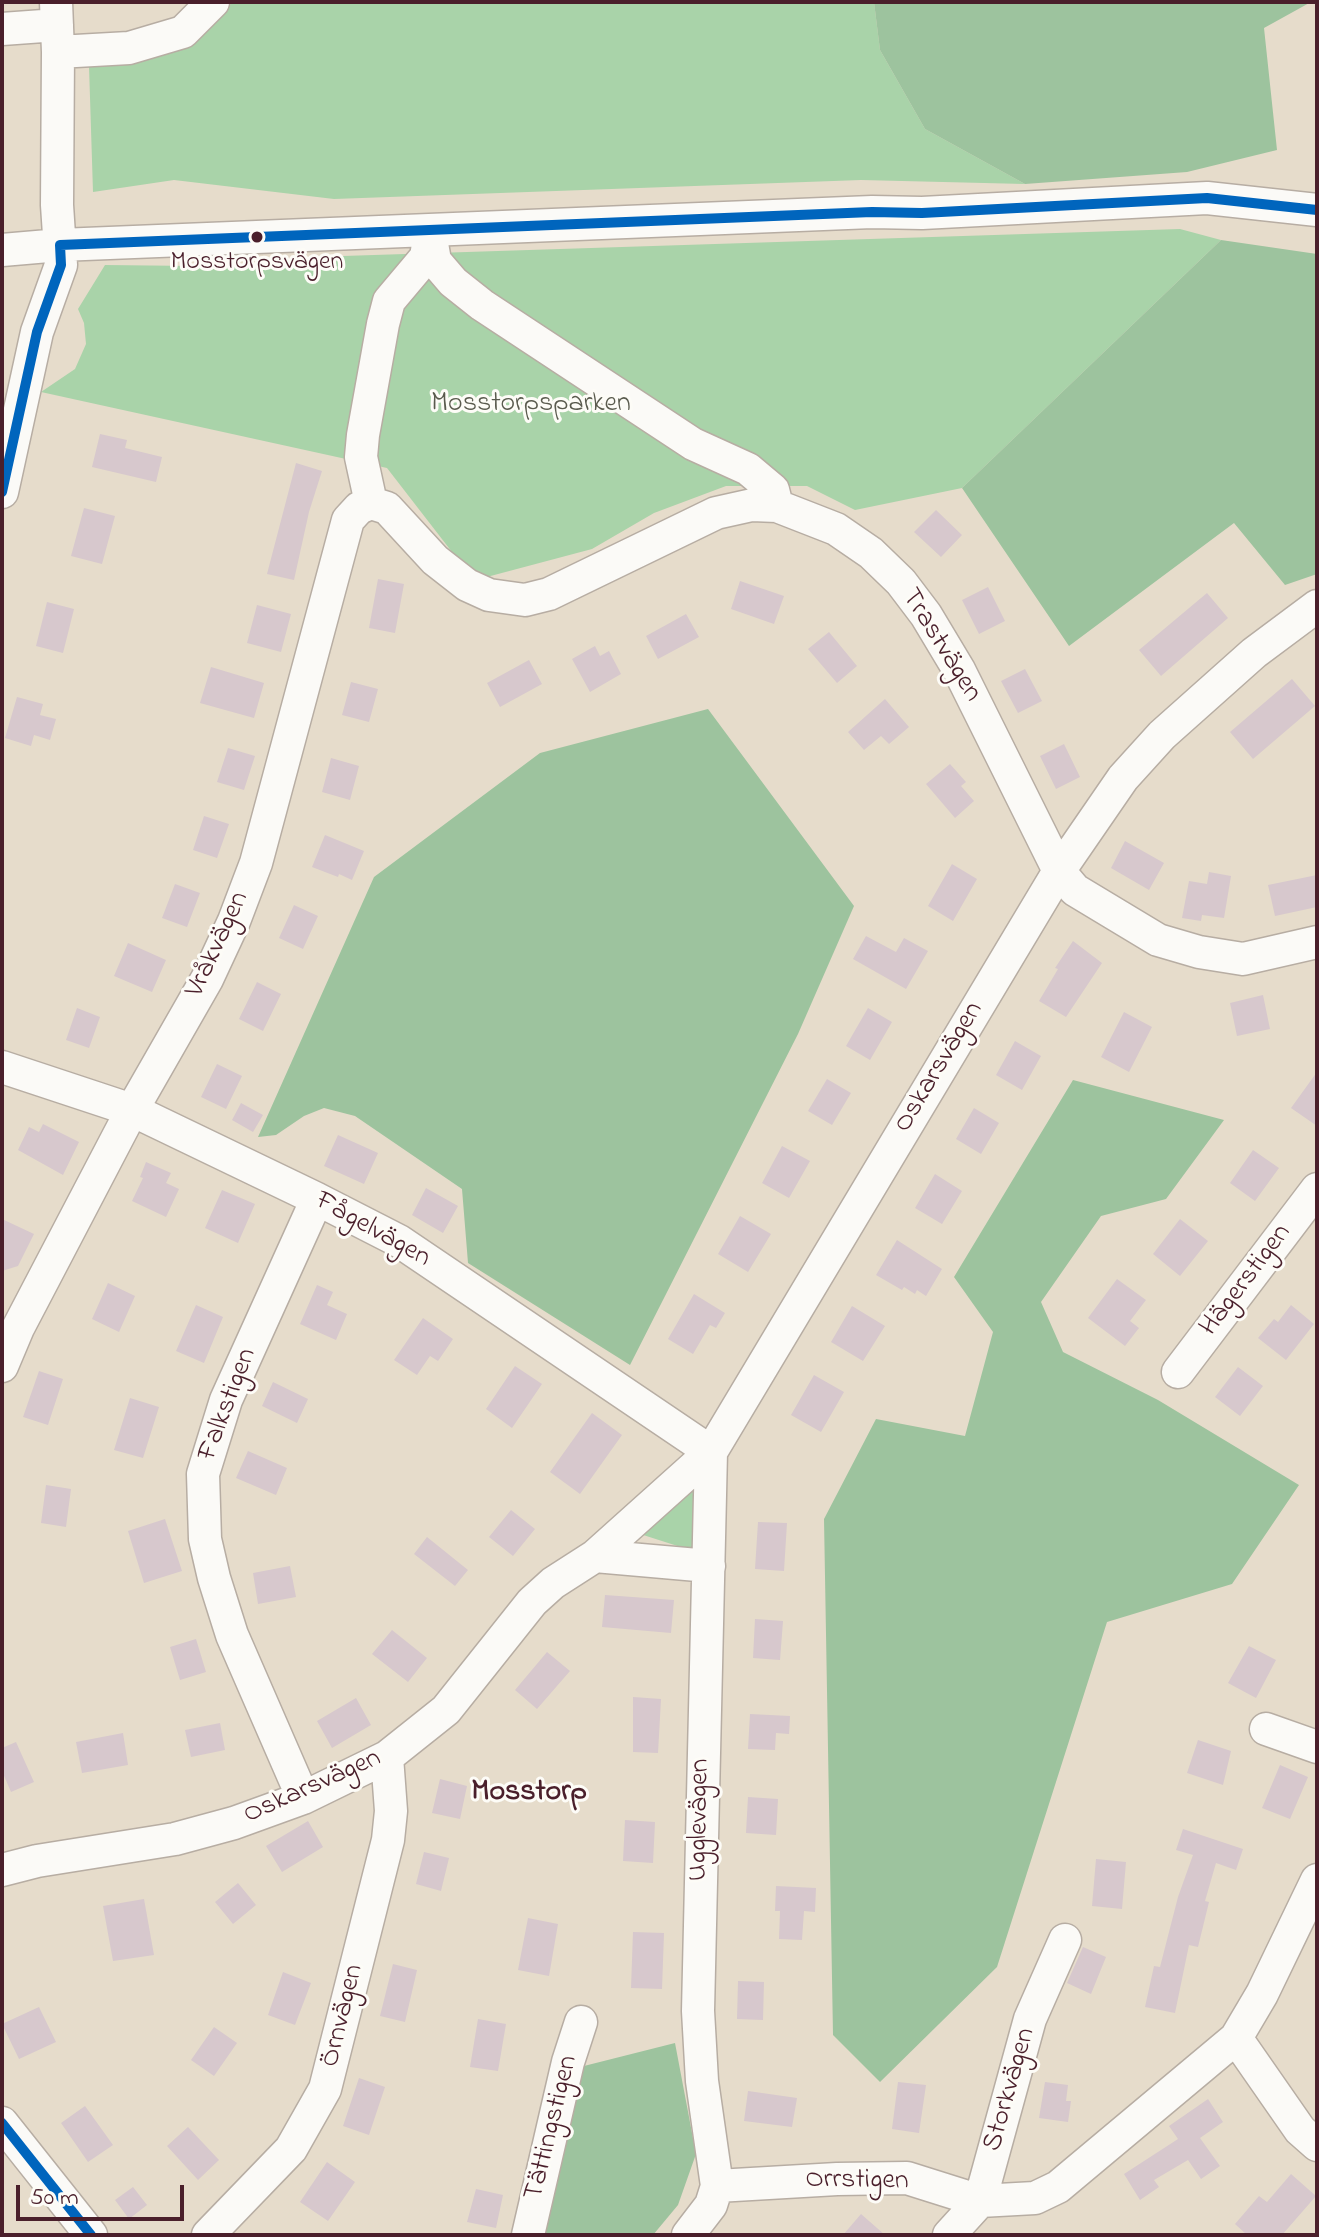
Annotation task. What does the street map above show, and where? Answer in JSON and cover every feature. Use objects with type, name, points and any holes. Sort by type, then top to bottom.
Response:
[{"type":"street","points":[[2,29],[57,26],[129,48],[183,32],[213,2]]},
{"type":"street","points":[[2,492],[37,332],[61,265],[57,205],[57,26]]},
{"type":"street","points":[[2,250],[60,245],[872,212],[922,213],[1207,198],[1317,210]]},
{"type":"street","points":[[371,503],[361,457],[383,324],[389,301],[426,257],[430,232]]},
{"type":"street","points":[[430,232],[435,261],[453,282],[482,305],[693,444],[748,469],[773,490],[777,506]]},
{"type":"street","name":"Trastvägen","points":[[371,503],[387,508],[435,560],[467,585],[489,595],[525,600],[549,594],[716,513],[752,505],[777,506],[836,529],[871,553],[901,582],[926,615],[959,670],[1059,871],[1075,890],[1158,940],[1199,952],[1243,959],[1317,942]]},
{"type":"street","name":"Vråkvägen","points":[[2,1366],[18,1328],[132,1110],[207,979],[234,921],[256,863],[348,520],[359,508],[371,503]]},
{"type":"street","name":"Oskarsvägen","points":[[2,1870],[37,1861],[175,1839],[234,1823],[303,1798],[387,1757],[446,1710],[532,1602],[553,1583],[595,1556],[711,1452],[1059,871],[1123,778],[1162,735],[1254,653],[1317,606]]},
{"type":"street","name":"Fågelvägen","points":[[2,1067],[132,1110],[399,1241],[711,1452]]},
{"type":"street","name":"Hägerstigen","points":[[1178,1372],[1317,1189]]},
{"type":"street","name":"Falkstigen","points":[[303,1798],[232,1635],[214,1578],[205,1539],[203,1474],[226,1400],[317,1199]]},
{"type":"street","name":"Ugglevägen","points":[[711,1452],[698,2011],[702,2081],[717,2186]]},
{"type":"street","points":[[595,1556],[709,1566]]},
{"type":"street","points":[[1266,1729],[1317,1747]]},
{"type":"street","name":"Örnvägen","points":[[208,2235],[291,2149],[325,2089],[388,1840],[391,1811],[387,1757]]},
{"type":"street","name":"Orrstigen","points":[[717,2186],[907,2178],[980,2201],[1035,2198],[1058,2187],[1236,2038],[1262,1994],[1317,1880]]},
{"type":"street","name":"Storkvägen","points":[[949,2235],[980,2201],[1030,2019],[1065,1940]]},
{"type":"street","name":"Tättingstigen","points":[[528,2235],[568,2062],[581,2022]]},
{"type":"street","points":[[1236,2038],[1303,2134],[1317,2145]]},
{"type":"street","points":[[2,2123],[91,2235]]},
{"type":"street","points":[[688,2235],[711,2205],[717,2186]]},
{"type":"green space","points":[[232,2],[874,2],[880,50],[925,129],[1025,184],[861,180],[334,199],[174,180],[93,192],[89,66],[190,43],[219,19]]},
{"type":"green space","points":[[874,2],[1311,2],[1264,28],[1277,150],[1187,172],[1025,184],[925,129],[880,50]]},
{"type":"green space","name":"Mosstorpsparken","points":[[1180,229],[1221,240],[962,488],[855,510],[807,486],[726,486],[654,513],[592,549],[483,578],[452,552],[387,468],[41,392],[75,369],[86,344],[84,323],[78,309],[105,265],[284,267],[343,256]]},
{"type":"green space","points":[[1221,240],[1317,254],[1317,574],[1285,585],[1234,523],[1069,646],[962,488]]},
{"type":"green space","points":[[708,709],[854,906],[798,1034],[630,1365],[468,1263],[462,1189],[355,1116],[324,1108],[304,1116],[276,1135],[258,1137],[374,877],[540,753]]},
{"type":"green space","points":[[1073,1080],[1224,1120],[1166,1199],[1101,1216],[1041,1302],[1063,1352],[1158,1400],[1299,1485],[1232,1584],[1107,1622],[997,1967],[880,2082],[833,2035],[824,1519],[876,1419],[965,1436],[993,1332],[954,1277]]},
{"type":"green space","points":[[694,1482],[696,1547],[690,1550],[637,1533]]},
{"type":"green space","points":[[675,2043],[696,2154],[678,2205],[653,2235],[539,2235],[580,2067]]},
{"type":"building","points":[[100,434],[127,440],[125,448],[162,457],[156,482],[92,467]]},
{"type":"building","points":[[296,463],[322,471],[294,580],[267,574]]},
{"type":"building","points":[[84,508],[115,516],[102,564],[71,556]]},
{"type":"building","points":[[936,510],[962,535],[941,557],[914,532]]},
{"type":"building","points":[[378,579],[404,584],[395,633],[369,628]]},
{"type":"building","points":[[740,581],[784,596],[774,624],[731,609]]},
{"type":"building","points":[[988,587],[1005,621],[979,634],[962,600]]},
{"type":"building","points":[[1207,593],[1228,618],[1161,676],[1139,650]]},
{"type":"building","points":[[47,602],[74,609],[63,653],[36,646]]},
{"type":"building","points":[[257,605],[291,614],[281,652],[247,643]]},
{"type":"building","points":[[686,614],[699,637],[658,659],[646,636]]},
{"type":"building","points":[[829,632],[857,666],[837,683],[808,649]]},
{"type":"building","points":[[595,646],[600,656],[609,651],[621,674],[590,692],[572,659]]},
{"type":"building","points":[[529,660],[542,684],[500,707],[487,683]]},
{"type":"building","points":[[211,667],[264,683],[254,718],[200,703]]},
{"type":"building","points":[[1025,669],[1042,701],[1018,713],[1001,681]]},
{"type":"building","points":[[1292,679],[1315,706],[1253,759],[1230,732]]},
{"type":"building","points":[[351,682],[378,689],[369,722],[342,715]]},
{"type":"building","points":[[17,697],[43,704],[40,715],[56,719],[50,740],[34,735],[31,746],[5,738]]},
{"type":"building","points":[[885,699],[909,727],[889,744],[881,736],[864,750],[848,732]]},
{"type":"building","points":[[1064,744],[1080,777],[1056,789],[1040,756]]},
{"type":"building","points":[[228,748],[255,756],[244,790],[217,782]]},
{"type":"building","points":[[331,758],[359,766],[350,800],[322,792]]},
{"type":"building","points":[[950,764],[966,782],[961,786],[974,801],[955,818],[926,784]]},
{"type":"building","points":[[204,816],[229,824],[217,858],[193,850]]},
{"type":"building","points":[[325,835],[364,851],[352,880],[312,867]]},
{"type":"building","points":[[1125,841],[1164,863],[1149,890],[1111,868]]},
{"type":"building","points":[[952,864],[977,879],[953,921],[928,906]]},
{"type":"building","points":[[1209,872],[1231,876],[1224,918],[1202,915],[1201,921],[1182,918],[1189,881],[1207,884]]},
{"type":"building","points":[[1317,875],[1317,907],[1275,916],[1268,885]]},
{"type":"building","points":[[175,884],[200,893],[187,927],[162,918]]},
{"type":"building","points":[[294,905],[318,916],[303,949],[279,938]]},
{"type":"building","points":[[866,936],[896,952],[904,938],[928,951],[906,989],[853,959]]},
{"type":"building","points":[[1073,941],[1102,963],[1066,1017],[1039,1001]]},
{"type":"building","points":[[128,943],[166,960],[152,992],[114,976]]},
{"type":"building","points":[[257,982],[281,994],[263,1031],[239,1019]]},
{"type":"building","points":[[1263,995],[1270,1029],[1237,1036],[1230,1003]]},
{"type":"building","points":[[77,1008],[100,1017],[89,1048],[66,1040]]},
{"type":"building","points":[[868,1008],[892,1022],[870,1060],[846,1046]]},
{"type":"building","points":[[1124,1012],[1152,1027],[1129,1072],[1101,1057]]},
{"type":"building","points":[[1015,1041],[1041,1056],[1022,1090],[996,1075]]},
{"type":"building","points":[[217,1064],[242,1076],[226,1109],[201,1097]]},
{"type":"building","points":[[1317,1072],[1317,1126],[1291,1108]]},
{"type":"building","points":[[827,1079],[851,1093],[832,1125],[808,1111]]},
{"type":"building","points":[[241,1103],[263,1115],[253,1132],[232,1120]]},
{"type":"building","points":[[974,1108],[999,1123],[981,1154],[956,1139]]},
{"type":"building","points":[[43,1124],[79,1142],[63,1175],[18,1150],[29,1127],[39,1132]]},
{"type":"building","points":[[338,1135],[378,1153],[364,1184],[324,1166]]},
{"type":"building","points":[[782,1146],[810,1161],[789,1198],[762,1183]]},
{"type":"building","points":[[1253,1150],[1279,1168],[1255,1201],[1230,1183]]},
{"type":"building","points":[[146,1162],[171,1173],[166,1183],[179,1189],[166,1217],[132,1201],[143,1178],[140,1177]]},
{"type":"building","points":[[935,1174],[962,1191],[942,1224],[915,1208]]},
{"type":"building","points":[[426,1188],[458,1206],[443,1233],[412,1215]]},
{"type":"building","points":[[222,1190],[255,1204],[238,1243],[205,1228]]},
{"type":"building","points":[[740,1216],[771,1234],[748,1272],[718,1254]]},
{"type":"building","points":[[2,1219],[34,1234],[18,1266],[2,1271]]},
{"type":"building","points":[[1180,1219],[1208,1241],[1180,1276],[1153,1254]]},
{"type":"building","points":[[897,1240],[942,1269],[926,1296],[917,1290],[915,1294],[904,1287],[902,1290],[876,1275]]},
{"type":"building","points":[[1117,1279],[1146,1300],[1130,1321],[1139,1328],[1125,1346],[1088,1318]]},
{"type":"building","points":[[108,1283],[135,1296],[119,1332],[92,1319]]},
{"type":"building","points":[[317,1285],[333,1292],[327,1305],[347,1314],[336,1340],[300,1324]]},
{"type":"building","points":[[694,1294],[725,1313],[716,1328],[710,1325],[693,1354],[668,1339]]},
{"type":"building","points":[[196,1305],[223,1317],[204,1363],[176,1351]]},
{"type":"building","points":[[1291,1305],[1314,1324],[1286,1360],[1258,1338],[1274,1319],[1278,1322]]},
{"type":"building","points":[[852,1306],[885,1326],[863,1361],[831,1342]]},
{"type":"building","points":[[423,1318],[453,1339],[438,1361],[430,1356],[417,1375],[394,1360]]},
{"type":"building","points":[[515,1366],[542,1384],[512,1428],[486,1409]]},
{"type":"building","points":[[1238,1367],[1263,1386],[1240,1416],[1215,1397]]},
{"type":"building","points":[[39,1371],[63,1379],[48,1425],[23,1417]]},
{"type":"building","points":[[814,1375],[844,1392],[821,1432],[791,1415]]},
{"type":"building","points":[[273,1382],[308,1399],[297,1423],[262,1406]]},
{"type":"building","points":[[130,1398],[159,1407],[143,1458],[114,1450]]},
{"type":"building","points":[[592,1413],[622,1435],[580,1494],[550,1472]]},
{"type":"building","points":[[248,1451],[287,1468],[276,1495],[236,1478]]},
{"type":"building","points":[[46,1485],[71,1489],[66,1527],[41,1523]]},
{"type":"building","points":[[511,1510],[535,1529],[513,1556],[489,1537]]},
{"type":"building","points":[[165,1519],[182,1571],[144,1583],[128,1531]]},
{"type":"building","points":[[758,1522],[787,1523],[784,1571],[755,1569]]},
{"type":"building","points":[[427,1537],[468,1570],[455,1586],[414,1554]]},
{"type":"building","points":[[290,1566],[296,1597],[258,1604],[253,1573]]},
{"type":"building","points":[[605,1595],[674,1600],[671,1633],[602,1627]]},
{"type":"building","points":[[755,1619],[783,1621],[780,1660],[753,1658]]},
{"type":"building","points":[[392,1630],[427,1658],[408,1682],[372,1654]]},
{"type":"building","points":[[196,1639],[206,1672],[180,1680],[170,1647]]},
{"type":"building","points":[[1249,1646],[1276,1660],[1256,1698],[1228,1683]]},
{"type":"building","points":[[547,1652],[570,1671],[537,1709],[515,1690]]},
{"type":"building","points":[[633,1697],[661,1699],[658,1753],[633,1752]]},
{"type":"building","points":[[356,1698],[371,1725],[332,1748],[317,1721]]},
{"type":"building","points":[[750,1714],[790,1716],[789,1734],[776,1733],[775,1750],[748,1749]]},
{"type":"building","points":[[220,1723],[225,1750],[191,1757],[185,1730]]},
{"type":"building","points":[[123,1733],[128,1765],[82,1773],[76,1742]]},
{"type":"building","points":[[1198,1740],[1231,1751],[1223,1785],[1187,1773]]},
{"type":"building","points":[[16,1742],[34,1782],[11,1792],[2,1771],[2,1748]]},
{"type":"building","points":[[1280,1765],[1308,1777],[1290,1819],[1262,1808]]},
{"type":"building","points":[[440,1779],[467,1786],[460,1819],[432,1813]]},
{"type":"building","points":[[748,1797],[778,1799],[776,1835],[746,1833]]},
{"type":"building","points":[[625,1820],[655,1822],[653,1863],[623,1861]]},
{"type":"building","points":[[308,1821],[323,1847],[282,1872],[266,1846]]},
{"type":"building","points":[[1183,1829],[1243,1849],[1236,1870],[1216,1863],[1205,1901],[1209,1902],[1198,1947],[1189,1945],[1175,2013],[1145,2007],[1154,1966],[1160,1967],[1178,1897],[1193,1855],[1176,1850]]},
{"type":"building","points":[[424,1852],[449,1858],[441,1891],[416,1884]]},
{"type":"building","points":[[1096,1859],[1126,1862],[1122,1909],[1092,1906]]},
{"type":"building","points":[[238,1883],[256,1905],[233,1924],[215,1902]]},
{"type":"building","points":[[776,1886],[816,1888],[815,1912],[804,1911],[802,1940],[779,1939],[780,1911],[775,1911]]},
{"type":"building","points":[[144,1899],[154,1955],[113,1961],[103,1906]]},
{"type":"building","points":[[528,1918],[558,1924],[549,1976],[518,1970]]},
{"type":"building","points":[[633,1932],[664,1933],[662,1989],[631,1988]]},
{"type":"building","points":[[1083,1947],[1106,1957],[1091,1994],[1067,1983]]},
{"type":"building","points":[[393,1964],[417,1970],[405,2022],[380,2016]]},
{"type":"building","points":[[283,1972],[311,1983],[295,2025],[268,2015]]},
{"type":"building","points":[[738,1981],[764,1982],[763,2020],[737,2019]]},
{"type":"building","points":[[39,2007],[56,2042],[19,2059],[2,2024]]},
{"type":"building","points":[[478,2019],[506,2024],[498,2071],[470,2067]]},
{"type":"building","points":[[214,2027],[237,2043],[214,2076],[191,2060]]},
{"type":"building","points":[[359,2078],[385,2087],[369,2135],[343,2126]]},
{"type":"building","points":[[898,2082],[926,2085],[919,2133],[892,2129]]},
{"type":"building","points":[[1045,2082],[1068,2085],[1066,2101],[1071,2101],[1068,2122],[1039,2118]]},
{"type":"building","points":[[748,2091],[797,2098],[792,2127],[744,2121]]},
{"type":"building","points":[[1208,2099],[1223,2122],[1200,2138],[1220,2166],[1201,2179],[1188,2160],[1154,2180],[1159,2187],[1140,2200],[1124,2174],[1178,2139],[1169,2126]]},
{"type":"building","points":[[85,2106],[113,2145],[88,2162],[61,2123]]},
{"type":"building","points":[[188,2127],[219,2160],[198,2180],[167,2146]]},
{"type":"building","points":[[327,2162],[355,2182],[328,2221],[300,2202]]},
{"type":"building","points":[[1291,2174],[1316,2196],[1282,2235],[1247,2235],[1235,2224],[1259,2196],[1267,2202]]},
{"type":"building","points":[[133,2187],[147,2205],[129,2219],[115,2200]]},
{"type":"building","points":[[476,2189],[503,2195],[496,2228],[467,2222]]},
{"type":"building","points":[[861,2214],[885,2235],[843,2235]]},
{"type":"transit line","points":[[60,245],[872,212],[922,213],[1207,198],[1317,210]]},
{"type":"transit line","points":[[2,492],[37,332],[61,265],[60,245]]},
{"type":"transit line","points":[[2,2123],[91,2235]]},
{"type":"place","name":"Mosstorpsvägen","points":[[257,237]]},
{"type":"district","name":"Mosstorp","points":[[529,1794]]}]
